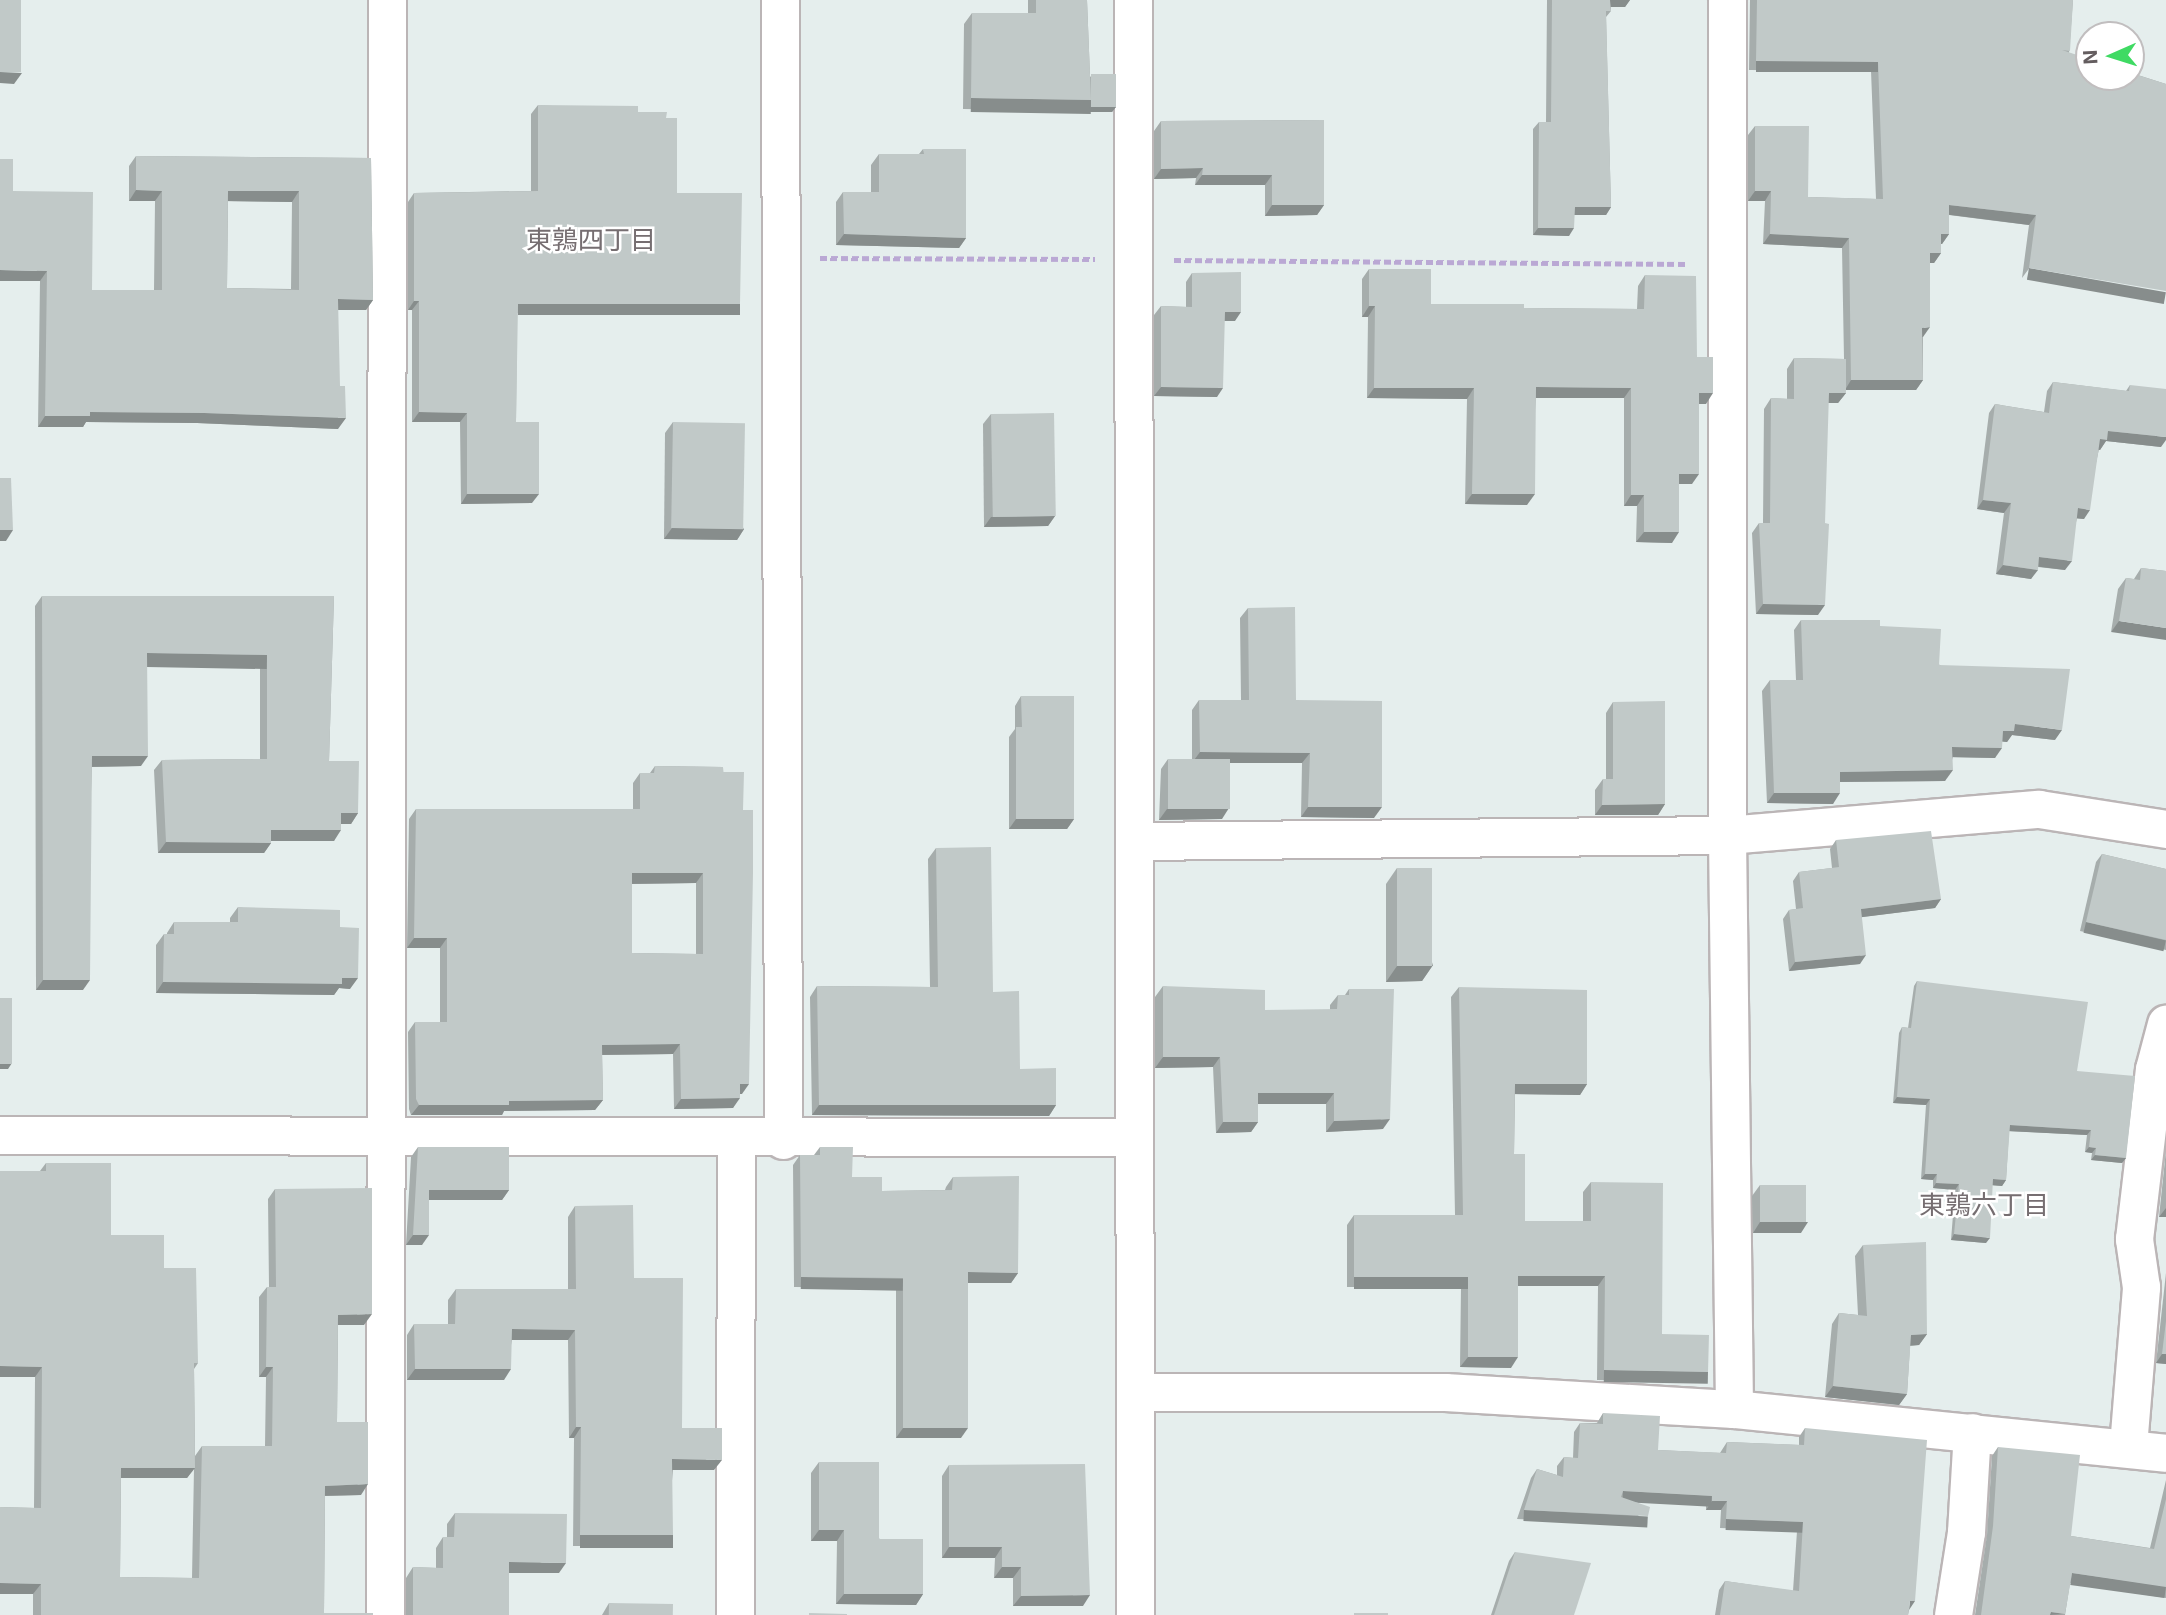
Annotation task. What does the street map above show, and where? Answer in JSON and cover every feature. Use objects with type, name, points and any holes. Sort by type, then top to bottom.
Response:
[{"type":"street","points":[[385,1615],[387,0]]},
{"type":"street","points":[[780,0],[783,1140]]},
{"type":"street","points":[[1133,0],[1135,1615]]},
{"type":"street","points":[[1727,0],[1727,835],[1734,1409]]},
{"type":"street","points":[[1135,841],[1727,835],[2039,810],[2164,820]]},
{"type":"street","points":[[2128,1446],[2141,1287],[2134,1239],[2154,1069],[2166,1024]]},
{"type":"street","points":[[0,1135],[783,1140],[1133,1137]]},
{"type":"street","points":[[735,1615],[736,1139]]},
{"type":"street","points":[[1136,1392],[1445,1392],[1734,1409],[2128,1446],[2166,1453]]},
{"type":"street","points":[[1953,1615],[1966,1532],[1972,1432]]},
{"type":"path","points":[[781,258],[1727,265]]},
{"type":"building","points":[[0,0],[21,0],[21,72],[0,72]]},
{"type":"building","points":[[1036,0],[1087,0],[1091,100],[971,98],[972,13],[1036,13]]},
{"type":"building","points":[[1552,0],[1610,0],[1611,11],[1606,11],[1611,207],[1575,207],[1574,228],[1538,228],[1539,122],[1551,122]]},
{"type":"building","points":[[1757,0],[2073,0],[2070,51],[2062,50],[2075,54],[2075,91],[2145,91],[2145,77],[2166,84],[2166,291],[2029,268],[2036,215],[1949,205],[1949,234],[1941,234],[1941,253],[1930,253],[1930,327],[1922,328],[1923,380],[1851,380],[1849,238],[1770,234],[1771,191],[1755,191],[1755,126],[1809,126],[1808,197],[1883,199],[1878,62],[1756,61]]},
{"type":"building","points":[[1091,74],[1116,74],[1116,107],[1091,107]]},
{"type":"building","points":[[538,105],[638,106],[638,112],[667,112],[666,118],[677,118],[677,193],[742,193],[740,304],[518,304],[516,422],[539,422],[539,494],[467,494],[467,413],[419,412],[419,301],[414,301],[414,193],[538,191]]},
{"type":"building","points":[[1324,120],[1324,205],[1272,205],[1272,175],[1202,175],[1203,168],[1161,169],[1161,121]]},
{"type":"building","points":[[923,149],[966,149],[966,238],[844,234],[843,192],[879,192],[879,154],[924,154]]},
{"type":"building","points":[[136,156],[371,158],[373,300],[338,299],[340,386],[345,386],[346,418],[90,412],[90,416],[45,416],[47,271],[0,270],[0,159],[13,159],[13,191],[93,192],[92,290],[162,290],[162,191],[136,190]],"holes":[[[228,191],[299,191],[299,290],[227,288]]]},
{"type":"building","points":[[1369,269],[1431,269],[1431,304],[1524,304],[1524,308],[1644,309],[1645,275],[1696,276],[1697,357],[1713,357],[1713,393],[1699,393],[1699,474],[1679,474],[1679,532],[1644,532],[1644,495],[1631,495],[1631,388],[1536,387],[1535,494],[1472,494],[1474,388],[1374,388],[1375,306],[1369,306]]},
{"type":"building","points":[[1241,272],[1241,312],[1225,312],[1223,388],[1161,387],[1161,306],[1192,307],[1192,273]]},
{"type":"building","points":[[1794,358],[1846,359],[1846,393],[1829,393],[1825,523],[1829,524],[1825,605],[1763,604],[1759,523],[1770,523],[1771,398],[1794,399]]},
{"type":"building","points":[[2053,382],[2129,391],[2130,385],[2166,389],[2166,437],[2108,431],[2107,440],[2100,439],[2090,510],[2078,508],[2072,561],[2039,557],[2038,570],[2003,565],[2011,503],[1983,500],[1995,404],[2049,413]]},
{"type":"building","points":[[1054,413],[1056,516],[993,517],[991,414]]},
{"type":"building","points":[[673,422],[745,423],[743,529],[671,528]]},
{"type":"building","points":[[0,478],[11,478],[13,530],[0,530]]},
{"type":"building","points":[[2141,568],[2166,571],[2166,628],[2119,621],[2126,578],[2140,580]]},
{"type":"building","points":[[42,596],[334,596],[329,761],[359,761],[358,813],[341,813],[341,830],[271,830],[271,843],[166,842],[162,760],[267,759],[267,655],[147,653],[148,756],[92,756],[90,980],[43,980]]},
{"type":"building","points":[[1295,607],[1296,700],[1382,701],[1382,807],[1308,807],[1310,753],[1200,752],[1199,700],[1249,700],[1248,608]]},
{"type":"building","points":[[1801,620],[1880,620],[1880,626],[1941,629],[1939,665],[2070,669],[2062,730],[2015,724],[2014,731],[2003,731],[2002,748],[1952,747],[1953,770],[1840,772],[1840,793],[1774,793],[1770,680],[1803,680]]},
{"type":"building","points":[[1021,696],[1074,696],[1074,819],[1016,819],[1016,727],[1022,727]]},
{"type":"building","points":[[1665,701],[1665,804],[1602,805],[1603,779],[1613,779],[1613,702]]},
{"type":"building","points":[[1168,759],[1230,759],[1230,809],[1168,809]]},
{"type":"building","points":[[655,766],[723,767],[723,772],[744,772],[743,810],[753,810],[753,873],[749,1084],[740,1084],[740,1098],[681,1099],[680,1044],[602,1045],[603,1100],[509,1101],[509,1105],[419,1105],[416,1099],[415,1022],[447,1022],[447,938],[414,938],[416,809],[640,809],[640,773],[654,773]],"holes":[[[632,873],[703,873],[703,954],[632,953]]]},
{"type":"building","points":[[1931,831],[1941,899],[1861,909],[1866,955],[1795,962],[1789,910],[1803,908],[1799,872],[1839,867],[1836,840]]},
{"type":"building","points":[[991,847],[993,992],[1019,991],[1020,1069],[1056,1068],[1056,1105],[819,1105],[817,986],[938,987],[936,848]]},
{"type":"building","points":[[2102,854],[2166,869],[2166,940],[2086,922]]},
{"type":"building","points":[[1397,868],[1432,868],[1432,966],[1397,966]]},
{"type":"building","points":[[238,907],[340,910],[340,927],[359,928],[358,978],[342,978],[342,984],[163,982],[164,934],[174,934],[174,922],[238,922]]},
{"type":"building","points":[[1917,981],[2088,1002],[2077,1071],[2135,1076],[2126,1158],[2095,1155],[2096,1148],[2089,1147],[2091,1130],[2010,1125],[2006,1180],[1993,1179],[1990,1238],[1954,1234],[1959,1184],[1936,1183],[1937,1174],[1925,1174],[1930,1099],[1897,1097],[1902,1027],[1911,1028]]},
{"type":"building","points":[[1163,986],[1265,990],[1265,1010],[1337,1009],[1338,995],[1349,995],[1349,989],[1394,989],[1390,1119],[1334,1121],[1334,1093],[1258,1093],[1258,1122],[1223,1122],[1220,1057],[1163,1057]]},
{"type":"building","points":[[1459,987],[1587,990],[1587,1084],[1515,1084],[1514,1154],[1525,1154],[1525,1221],[1591,1221],[1591,1182],[1663,1183],[1662,1334],[1709,1335],[1708,1372],[1604,1370],[1605,1276],[1518,1276],[1518,1357],[1468,1357],[1468,1277],[1354,1277],[1354,1215],[1463,1215]]},
{"type":"building","points":[[0,998],[12,998],[12,1064],[0,1064]]},
{"type":"building","points":[[418,1147],[509,1147],[509,1190],[429,1190],[429,1235],[413,1235]]},
{"type":"building","points":[[820,1147],[853,1147],[852,1177],[882,1177],[882,1191],[952,1190],[953,1177],[1019,1176],[1018,1273],[968,1272],[968,1428],[903,1428],[903,1278],[801,1277],[800,1155],[820,1155]]},
{"type":"building","points":[[46,1163],[111,1163],[111,1235],[164,1235],[164,1268],[196,1268],[198,1363],[194,1363],[195,1468],[121,1468],[120,1577],[199,1578],[202,1446],[272,1446],[273,1367],[266,1367],[267,1287],[276,1287],[275,1189],[372,1188],[372,1314],[338,1315],[337,1422],[368,1422],[368,1484],[325,1486],[324,1613],[373,1615],[41,1615],[41,1584],[0,1583],[0,1507],[41,1508],[42,1367],[0,1366],[0,1171],[46,1171]]},
{"type":"building","points":[[1760,1185],[1806,1185],[1806,1222],[1760,1222]]},
{"type":"building","points":[[633,1205],[634,1278],[683,1278],[682,1428],[722,1428],[722,1460],[672,1459],[673,1535],[580,1535],[581,1427],[576,1427],[575,1330],[512,1329],[511,1369],[415,1369],[414,1324],[455,1324],[456,1289],[576,1289],[575,1206]]},
{"type":"building","points":[[1926,1242],[1927,1334],[1911,1335],[1907,1394],[1833,1386],[1839,1313],[1867,1316],[1863,1245]]},
{"type":"building","points":[[2166,1321],[2166,1354],[2162,1354]]},
{"type":"building","points":[[1603,1413],[1660,1416],[1658,1450],[1726,1453],[1727,1442],[1804,1445],[1805,1428],[1927,1440],[1915,1601],[1910,1601],[1908,1615],[1720,1615],[1725,1581],[1799,1591],[1803,1522],[1726,1519],[1727,1501],[1712,1501],[1712,1496],[1623,1491],[1621,1497],[1650,1507],[1648,1516],[1524,1510],[1537,1469],[1563,1477],[1564,1457],[1578,1458],[1580,1423],[1603,1424]]},
{"type":"building","points":[[1998,1447],[2080,1455],[2071,1536],[2154,1549],[2166,1499],[2166,1587],[2072,1573],[2065,1614],[2051,1612],[2050,1615],[1981,1615],[1993,1526]]},
{"type":"building","points":[[819,1462],[879,1462],[879,1539],[923,1539],[923,1594],[844,1594],[844,1530],[819,1530]]},
{"type":"building","points":[[1085,1464],[1090,1595],[1021,1596],[1021,1567],[1002,1567],[1002,1547],[949,1547],[949,1465]]},
{"type":"building","points":[[455,1513],[567,1514],[566,1563],[509,1562],[509,1615],[413,1615],[413,1567],[443,1568],[443,1537],[454,1537]]},
{"type":"building","points":[[1515,1552],[1591,1563],[1574,1615],[1494,1615]]},
{"type":"building","points":[[609,1603],[673,1604],[673,1615],[609,1615]]},
{"type":"building","points":[[1354,1613],[1388,1615],[1354,1615]]},
{"type":"building","points":[[847,1614],[847,1615],[809,1615]]},
{"type":"district","name":"東鶉四丁目","points":[[591,240]]},
{"type":"district","name":"東鶉六丁目","points":[[1984,1205]]}]
